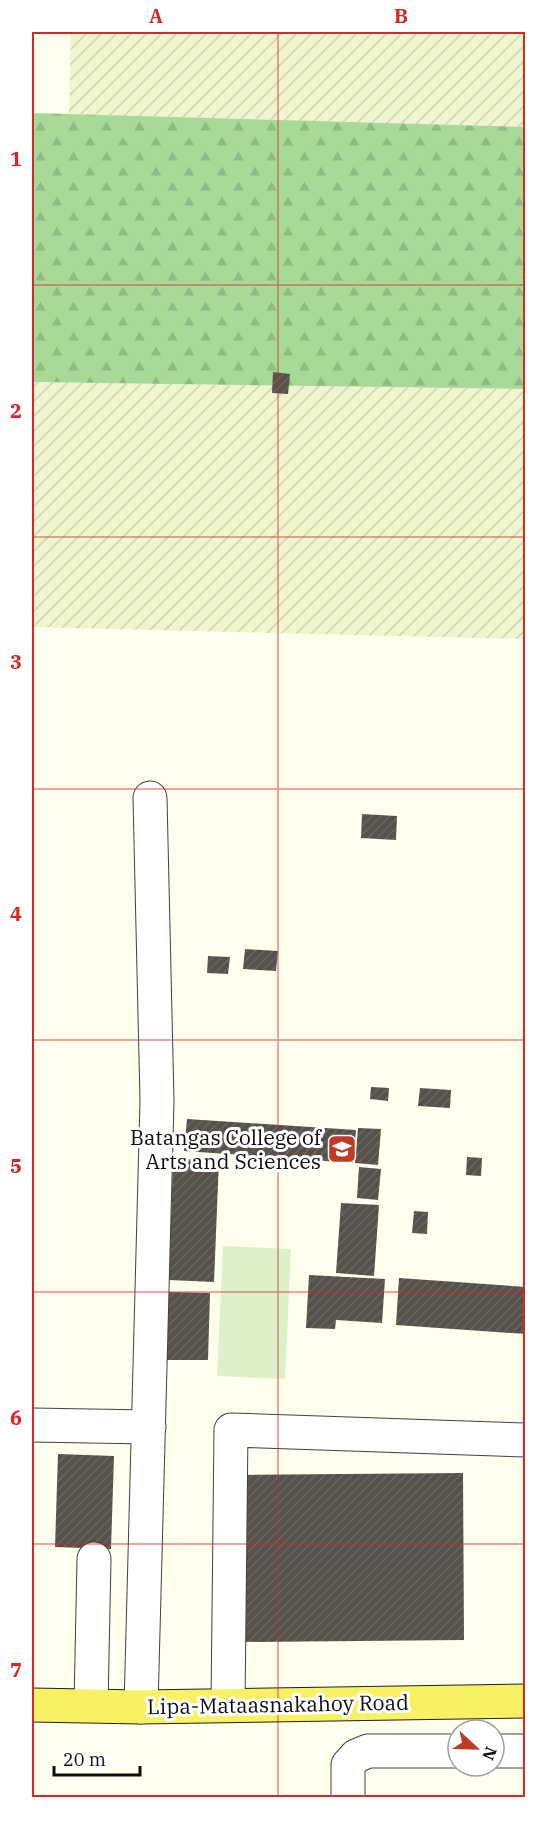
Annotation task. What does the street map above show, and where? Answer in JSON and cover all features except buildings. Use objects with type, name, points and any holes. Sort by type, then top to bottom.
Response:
[{"type":"main road","name":"Lipa-Mataasnakahoy Road","points":[[32,1705],[141,1707],[525,1701]]},
{"type":"street","points":[[141,1707],[157,1101],[150,798]]},
{"type":"street","points":[[32,1425],[149,1427]]},
{"type":"street","points":[[228,1705],[231,1430],[525,1440]]},
{"type":"street","points":[[91,1706],[94,1559]]},
{"type":"street","points":[[348,1797],[348,1765],[356,1756],[368,1751],[446,1751]]},
{"type":"street","points":[[506,1751],[525,1751]]},
{"type":"green space","points":[[71,32],[525,32],[525,127],[69,114]]},
{"type":"green space","points":[[32,113],[525,127],[525,389],[32,382]]},
{"type":"green space","points":[[32,382],[525,389],[525,639],[32,627]]},
{"type":"green space","points":[[223,1246],[291,1249],[285,1379],[217,1376]]},
{"type":"place","name":"Batangas College of Arts and Sciences","points":[[342,1149]]}]
